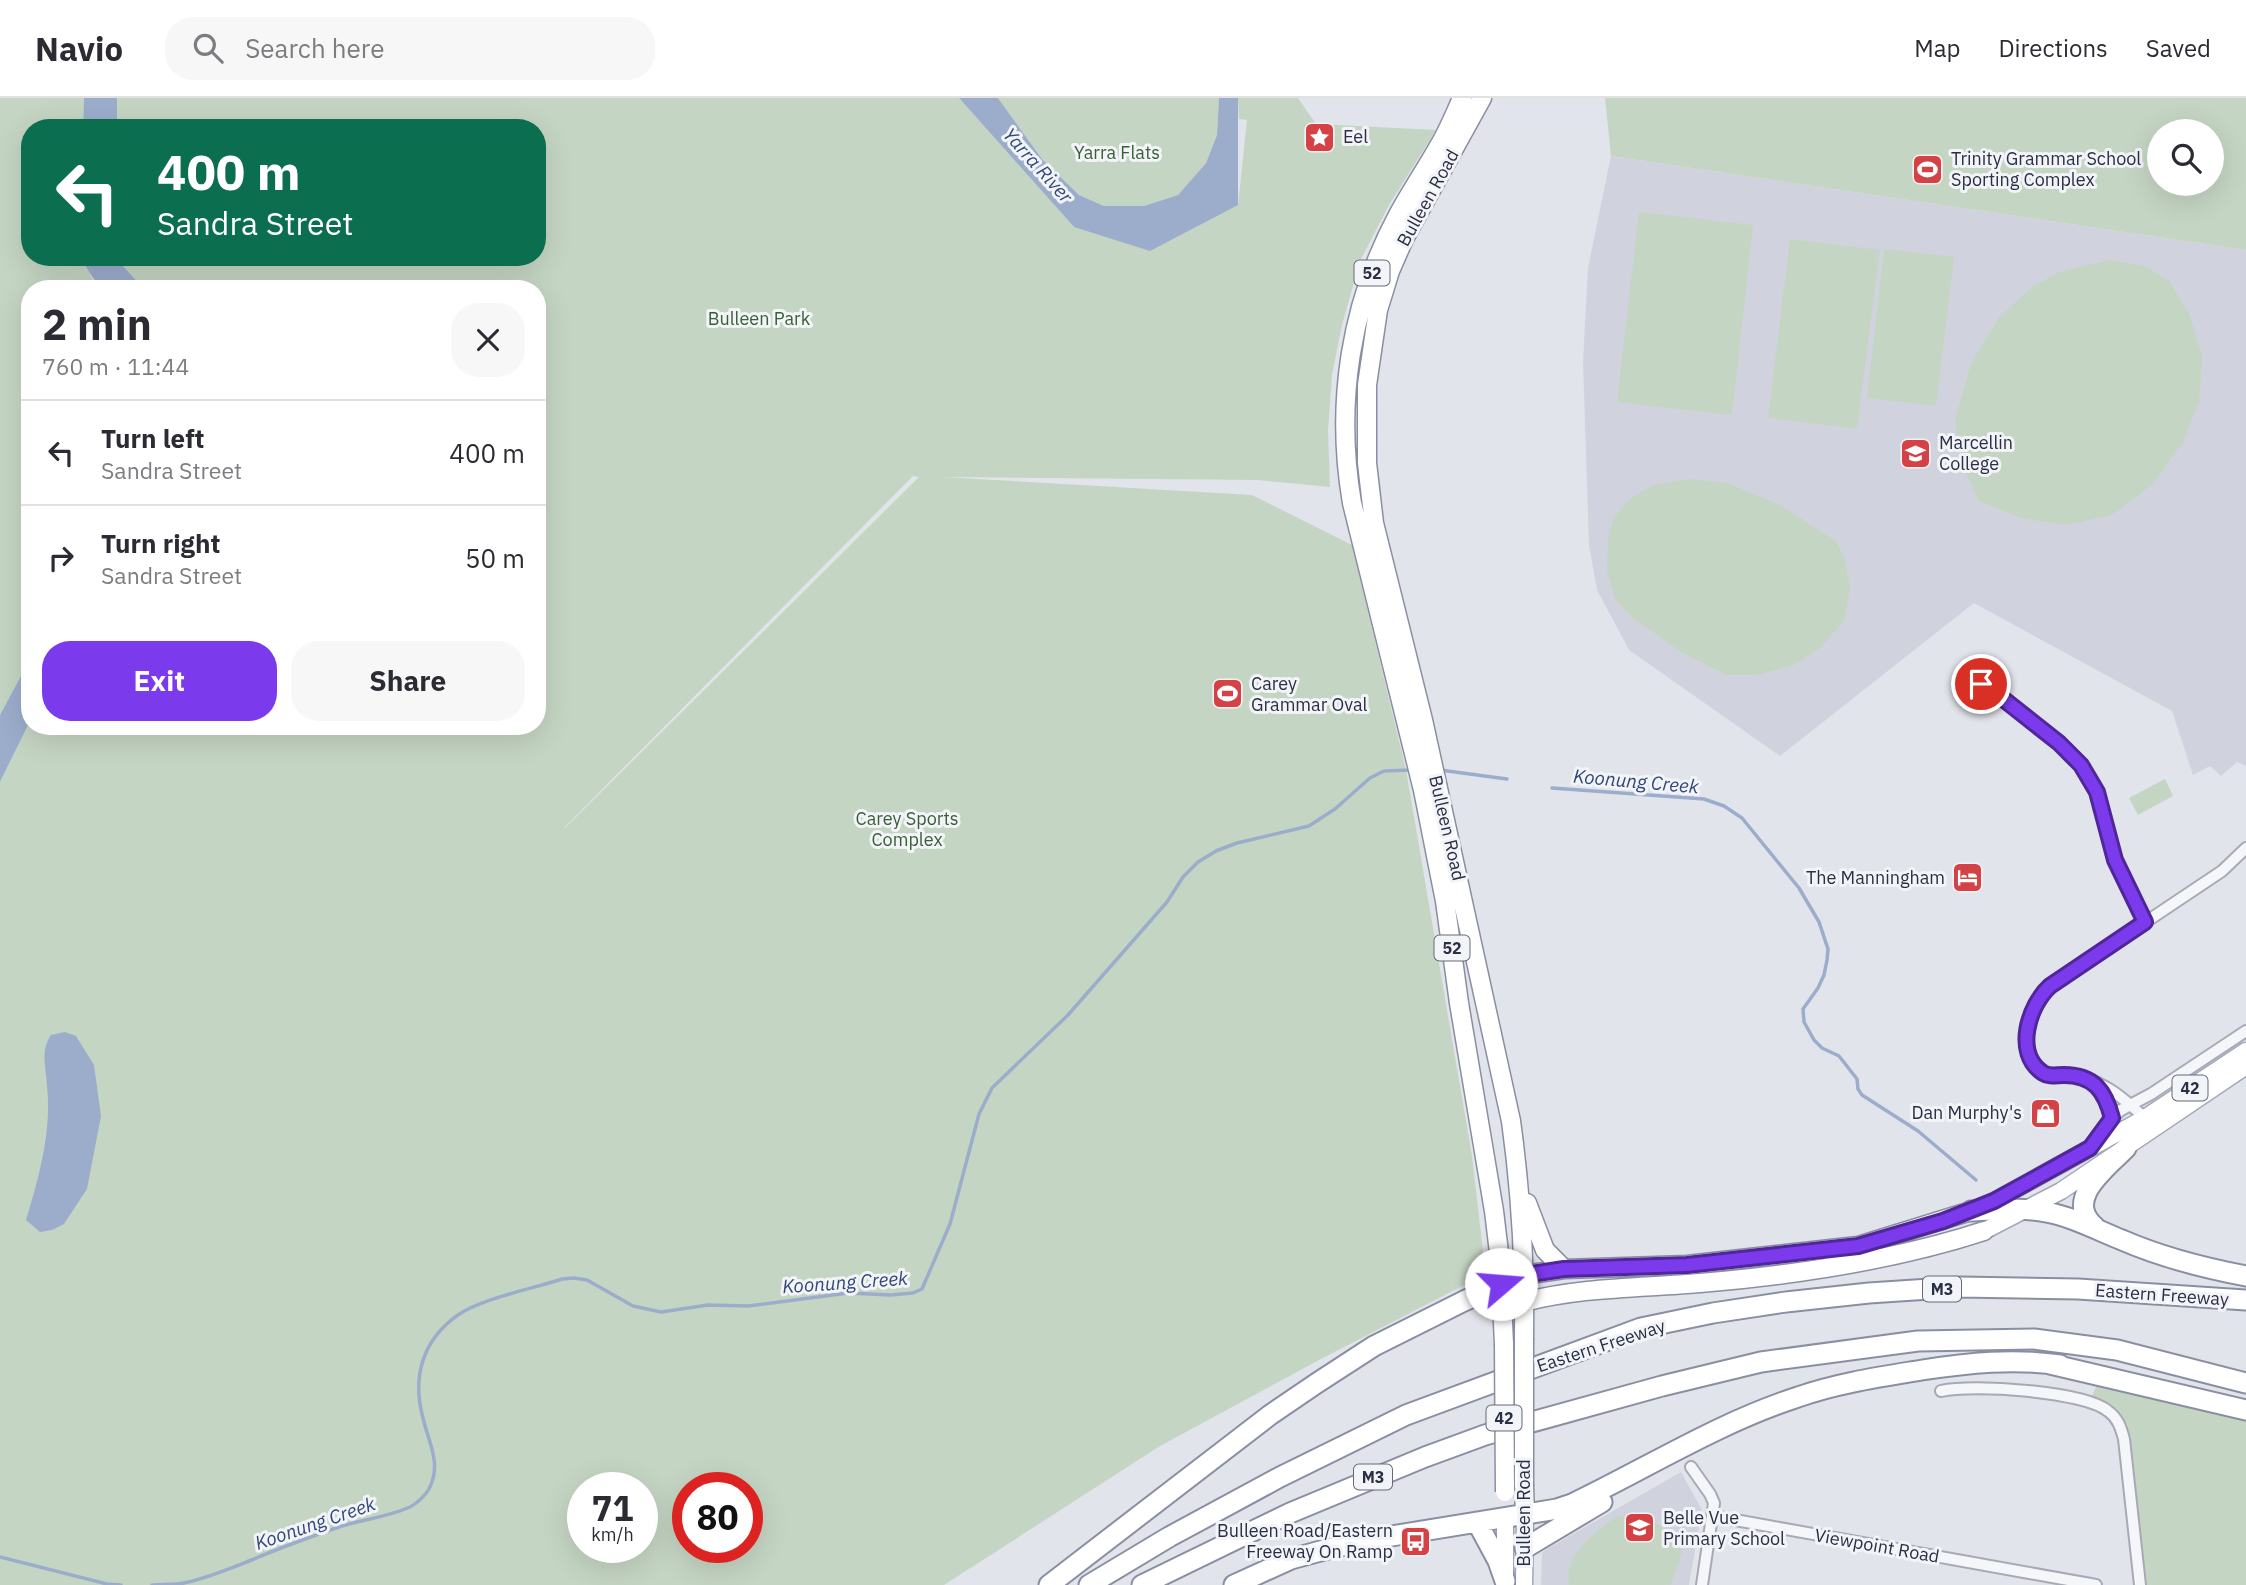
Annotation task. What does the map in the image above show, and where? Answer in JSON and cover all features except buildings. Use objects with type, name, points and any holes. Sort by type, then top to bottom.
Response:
[{"type":"highway","name":"Bulleen Road","points":[[1462,98],[1441,143],[1398,215],[1375,265],[1360,309],[1352,348],[1344,427],[1346,467],[1352,503],[1415,722],[1495,1222],[1504,1344],[1505,1517]]},
{"type":"highway","name":"Bulleen Road","points":[[1482,98],[1404,239],[1390,271],[1378,310],[1367,385],[1367,463],[1374,523],[1415,722],[1504,1086],[1513,1136],[1524,1275],[1525,1514]]},
{"type":"highway","points":[[2095,1227],[2087,1220],[2082,1201],[2093,1183],[2126,1148]]},
{"type":"highway","points":[[1518,1180],[1545,1250],[1564,1269]]},
{"type":"highway","points":[[1971,1211],[2048,1212],[2095,1227],[2148,1250],[2246,1276]]},
{"type":"highway","name":"42","points":[[1501,1284],[1524,1275],[1564,1269],[1687,1265],[1858,1246],[1971,1211]]},
{"type":"highway","name":"42","points":[[1524,1302],[1604,1289],[1724,1281],[1849,1265],[1939,1246],[1984,1231]]},
{"type":"highway","points":[[1049,1585],[1270,1415],[1374,1346],[1501,1284]]},
{"type":"highway","name":"Eastern Freeway","points":[[1089,1585],[1280,1476],[1406,1415],[1641,1328],[1786,1302],[1960,1287],[2078,1289],[2246,1300]]},
{"type":"highway","name":"M3","points":[[1142,1585],[1290,1513],[1485,1435],[1662,1386],[1761,1362],[1918,1341],[2034,1339],[2118,1350],[2246,1383]]},
{"type":"highway","name":"M3","points":[[1761,1362],[1853,1352],[1918,1350],[1990,1354],[2060,1365],[2246,1410]]},
{"type":"highway","points":[[1234,1585],[1291,1559],[1328,1549],[1367,1540],[1557,1509],[1572,1504],[1712,1432],[1797,1397],[1856,1381],[1968,1363],[2038,1362],[2060,1365]]},
{"type":"highway","points":[[1525,1548],[1712,1432]]},
{"type":"highway","points":[[1477,1521],[1511,1584]]},
{"type":"main road","name":"42","points":[[1971,1211],[2145,1118],[2246,1051]]},
{"type":"main road","name":"42","points":[[1984,1231],[2056,1194],[2246,1066]]},
{"type":"main road","points":[[2043,1174],[2051,1179],[2064,1177],[2126,1148]]},
{"type":"main road","name":"Bulleen Road","points":[[1511,1584],[1525,1548],[1525,1514]]},
{"type":"main road","name":"Bulleen Road","points":[[1505,1517],[1511,1584]]},
{"type":"street","points":[[1968,681],[1981,684],[1997,694],[2059,743],[2081,765],[2097,792],[2115,860],[2145,922]]},
{"type":"street","points":[[2145,1118],[2115,1092],[2092,1081],[2074,1076],[2049,1076],[2039,1071],[2029,1056],[2029,1018],[2038,998],[2050,986],[2222,871],[2246,848]]},
{"type":"street","points":[[2090,1148],[2112,1118],[2130,1104],[2151,1094],[2246,1031]]},
{"type":"street","points":[[2092,1081],[2102,1093],[2112,1118]]},
{"type":"street","points":[[1941,1391],[1982,1387],[2024,1391],[2088,1401],[2109,1411],[2119,1423],[2124,1439],[2140,1585]]},
{"type":"street","points":[[1691,1467],[1712,1498],[1713,1516],[1702,1585]]},
{"type":"street","name":"Viewpoint Road","points":[[1713,1516],[2096,1585]]},
{"type":"shaded area","name":"Marcellin College","points":[[1611,156],[2246,250],[2246,766],[2237,762],[2221,776],[2210,766],[2193,775],[2172,711],[1974,603],[1780,756],[1629,650],[1597,590],[1589,545],[1583,362],[1588,268]]},
{"type":"shaded area","name":"Belle Vue Primary School","points":[[1681,1472],[1702,1510],[1689,1585],[1541,1585],[1542,1553],[1545,1550]]},
{"type":"green space","points":[[0,98],[84,98],[83,119],[21,119],[21,266],[86,266],[93,280],[21,280],[21,676],[0,715]]},
{"type":"green space","points":[[117,98],[959,98],[1074,227],[1238,205],[1247,120],[1239,119],[1238,98],[1298,98],[1316,124],[1436,130],[1389,205],[1360,261],[1342,325],[1332,375],[1328,431],[1330,487],[1258,480],[943,477],[1252,495],[1352,545],[1406,770],[1472,1156],[1484,1260],[1468,1283],[1160,1446],[944,1585],[0,1585],[0,782],[23,735],[546,735],[546,280],[136,280],[123,266],[546,266],[546,119],[117,119]],"holes":[[[913,476],[919,477],[564,829]]]},
{"type":"green space","name":"Yarra Flats","points":[[998,98],[1219,98],[1217,135],[1206,163],[1178,195],[1144,206],[1104,206],[1079,195],[1042,159]]},
{"type":"green space","name":"Trinity Grammar School Sporting Complex","points":[[1605,98],[2246,98],[2246,250],[1611,156]]},
{"type":"green space","points":[[1639,212],[1753,225],[1732,415],[1617,402]]},
{"type":"green space","points":[[1790,239],[1880,250],[1857,429],[1768,418]]},
{"type":"green space","points":[[1884,249],[1954,257],[1936,406],[1867,398]]},
{"type":"green space","points":[[2109,260],[2145,266],[2169,281],[2189,313],[2202,357],[2199,402],[2182,444],[2153,484],[2112,515],[2065,525],[2021,518],[1979,501],[1964,469],[1955,421],[1971,363],[2000,316],[2032,287],[2059,272]]},
{"type":"green space","points":[[1689,479],[1727,483],[1780,505],[1836,541],[1845,559],[1850,589],[1844,621],[1820,648],[1794,665],[1757,675],[1727,675],[1681,652],[1633,618],[1615,599],[1607,570],[1608,539],[1613,519],[1630,499],[1653,485]]},
{"type":"green space","points":[[2165,779],[2173,796],[2138,815],[2129,798]]},
{"type":"green space","points":[[2102,1374],[2246,1410],[2246,1585],[2145,1585],[2130,1435],[2125,1420],[2117,1409],[2092,1396]]},
{"type":"green space","points":[[1617,1516],[1647,1517],[1671,1533],[1682,1552],[1671,1585],[1569,1585],[1568,1574],[1576,1554],[1591,1537]]},
{"type":"water","points":[[84,98],[117,98],[117,119],[83,119]]},
{"type":"water","name":"Yarra River","points":[[959,98],[998,98],[1042,159],[1079,195],[1104,206],[1144,206],[1178,195],[1206,163],[1217,135],[1219,98],[1238,98],[1238,205],[1150,251],[1074,227]]},
{"type":"water","points":[[87,266],[123,266],[136,280],[96,280]]},
{"type":"water","points":[[21,676],[21,735],[23,735],[0,782],[0,715]]},
{"type":"water","points":[[65,1032],[76,1036],[94,1065],[101,1116],[87,1189],[64,1224],[40,1232],[26,1220],[40,1171],[48,1120],[45,1053],[51,1035]]},
{"type":"waterway","name":"Koonung Creek","points":[[152,1585],[180,1584],[202,1578],[339,1527],[401,1511],[418,1502],[429,1489],[434,1471],[433,1454],[420,1403],[423,1361],[428,1348],[446,1325],[458,1315],[481,1304],[508,1294],[574,1278],[587,1280],[633,1306],[661,1312],[708,1305],[748,1306],[848,1293],[891,1295],[913,1293],[922,1289],[950,1224],[979,1114],[992,1088],[1068,1015],[1167,902],[1183,877],[1198,862],[1216,851],[1237,843],[1309,826],[1335,809],[1370,778],[1384,771],[1412,770]]},
{"type":"waterway","name":"Koonung Creek","points":[[1440,770],[1507,779]]},
{"type":"waterway","name":"Koonung Creek","points":[[1552,788],[1704,799],[1724,806],[1742,818],[1799,888],[1819,922],[1828,949],[1824,975],[1803,1009],[1804,1022],[1814,1040],[1822,1048],[1839,1056],[1857,1079],[1862,1095],[1918,1131],[1976,1180]]},
{"type":"waterway","name":"Koonung Creek","points":[[0,1557],[107,1584],[121,1585]]},
{"type":"place","name":"Eel","points":[[1320,137]]},
{"type":"place","name":"Trinity Grammar School Sporting Complex","points":[[1928,169]]},
{"type":"place","name":"Marcellin College","points":[[1916,453]]},
{"type":"place","name":"Carey Grammar Oval","points":[[1228,694]]},
{"type":"place","name":"The Manningham","points":[[1968,878]]},
{"type":"place","name":"Dan Murphy's","points":[[2045,1113]]},
{"type":"place","name":"Belle Vue Primary School","points":[[1640,1528]]},
{"type":"place","name":"Bulleen Road/Eastern Freeway On Ramp","points":[[1416,1541]]},
{"type":"route","points":[[1501,1284],[1524,1275],[1564,1269],[1687,1265],[1858,1246],[1943,1221],[1994,1201],[2090,1148],[2112,1118],[2102,1093],[2087,1078],[2049,1076],[2039,1071],[2029,1056],[2028,1025],[2038,998],[2050,986],[2145,922],[2115,860],[2097,792],[2081,765],[2059,743],[1981,684]]},
{"type":"park label","name":"Bulleen Park","points":[[759,319]]},
{"type":"park label","name":"Carey Sports Complex","points":[[907,829]]}]
